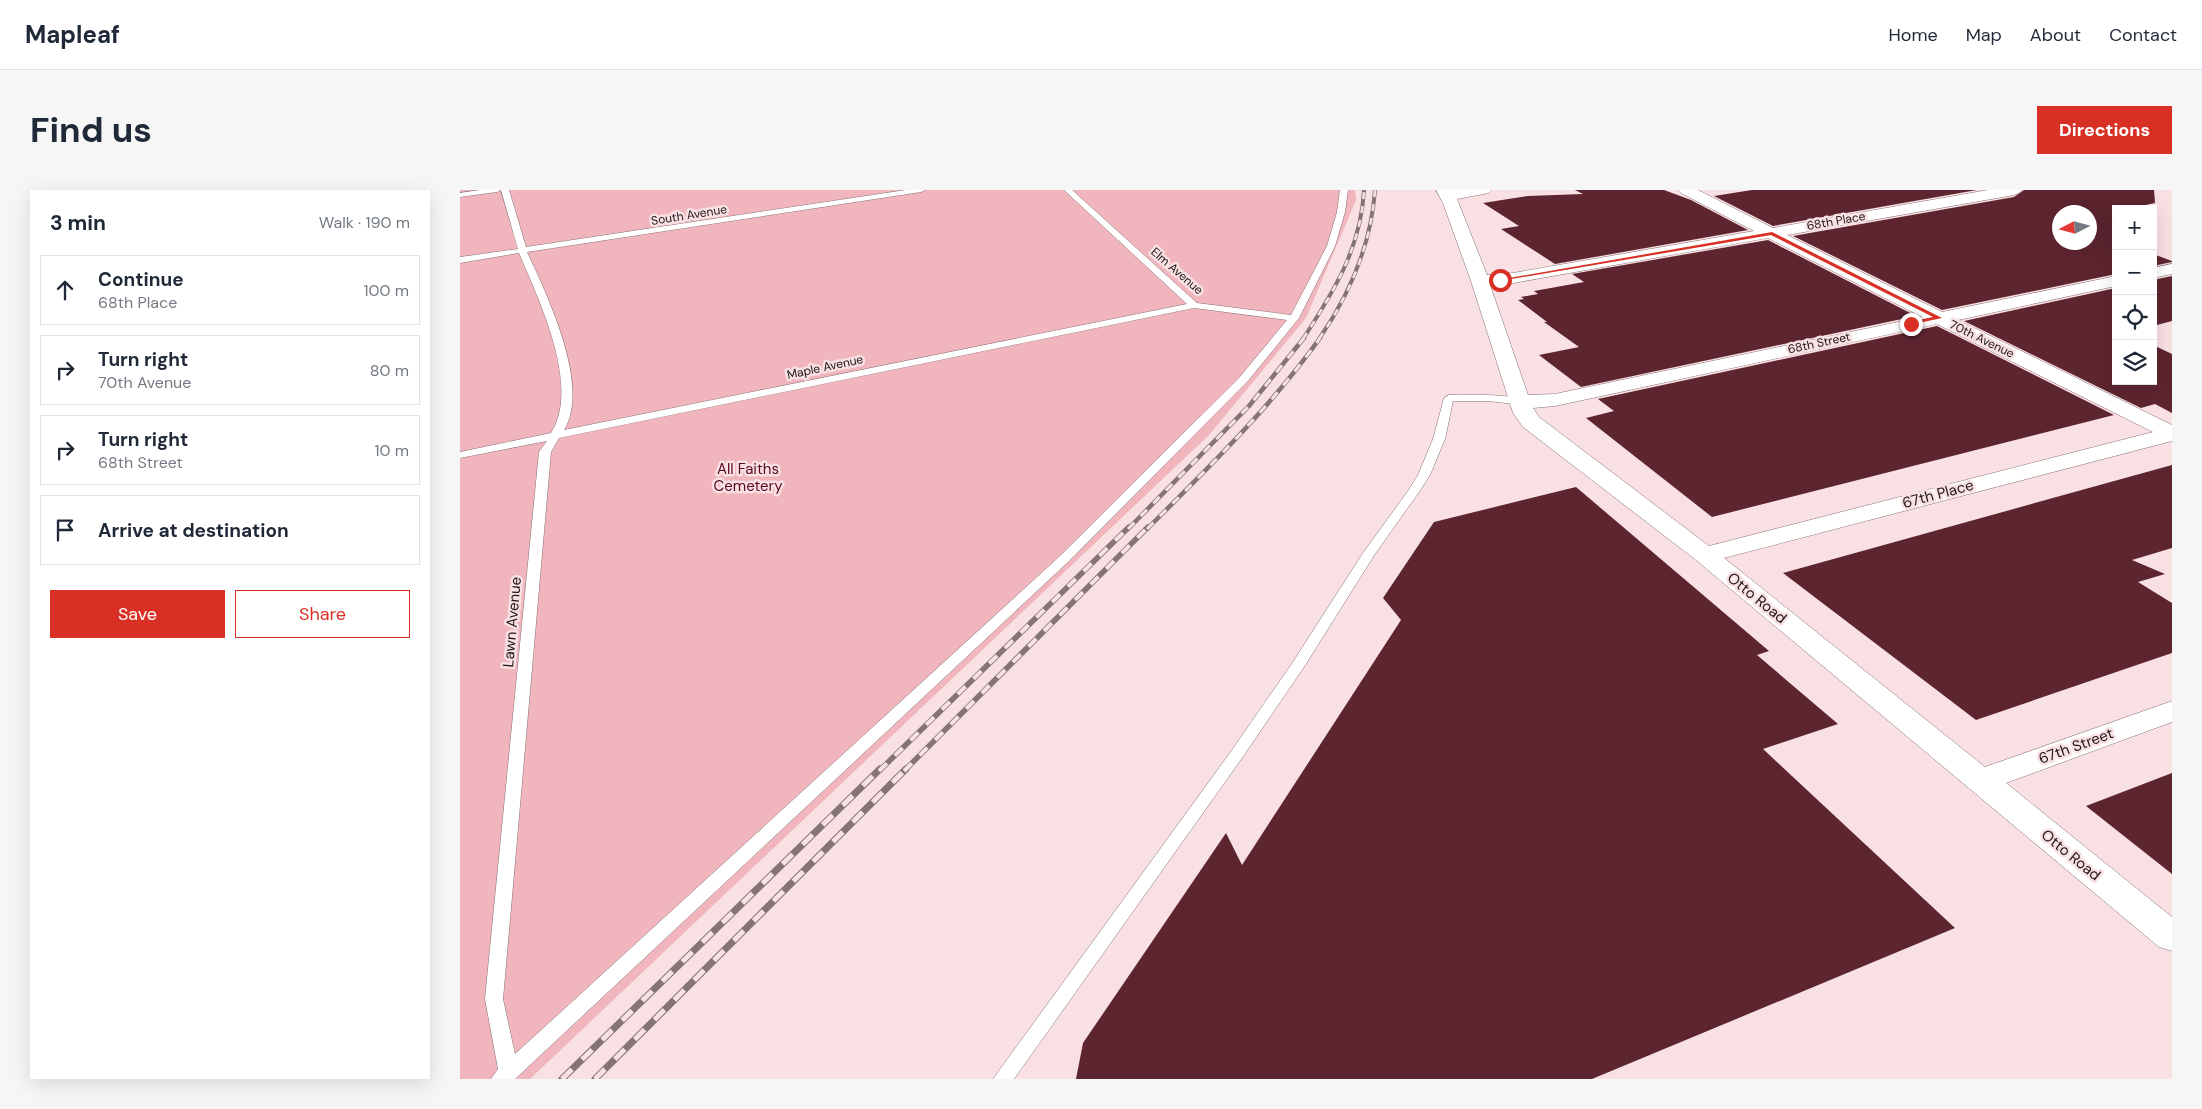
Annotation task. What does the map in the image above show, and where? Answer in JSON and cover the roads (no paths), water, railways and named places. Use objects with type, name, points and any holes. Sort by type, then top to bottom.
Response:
[{"type":"street","points":[[1445,193],[1484,190]]},
{"type":"street","name":"70th Avenue","points":[[1686,190],[2172,433]]},
{"type":"street","name":"68th Place","points":[[1480,282],[1513,278],[2014,190]]},
{"type":"street","name":"Otto Road","points":[[1445,193],[1480,282],[1524,413],[1531,422],[1705,555],[2172,937]]},
{"type":"street","points":[[2157,272],[2172,269]]},
{"type":"street","name":"68th Street","points":[[1521,402],[1555,400],[2112,282]]},
{"type":"street","name":"67th Place","points":[[1705,555],[2172,433]]},
{"type":"street","name":"67th Street","points":[[1980,781],[2172,711]]},
{"type":"lane","points":[[460,195],[497,190]]},
{"type":"lane","name":"Lawn Avenue","points":[[505,190],[524,252],[549,311],[568,382],[567,406],[562,425],[544,452],[494,999],[505,1075]]},
{"type":"lane","name":"South Avenue","points":[[460,260],[524,252],[921,190]]},
{"type":"lane","name":"Elm Avenue","points":[[1068,190],[1194,305],[1294,318]]},
{"type":"lane","points":[[505,1075],[1064,559],[1242,380],[1294,318],[1331,246],[1341,212],[1344,190]]},
{"type":"lane","name":"Maple Avenue","points":[[460,455],[1194,305]]},
{"type":"lane","points":[[1003,1079],[1237,754],[1297,667],[1360,567],[1404,506],[1424,475],[1432,457],[1439,439],[1449,398],[1489,398],[1521,402]]},
{"type":"railway","points":[[1303,339],[1335,286],[1352,250],[1358,231],[1364,190]]},
{"type":"railway","points":[[1319,339],[1340,304],[1357,268],[1369,230],[1375,190]]},
{"type":"railway","points":[[1128,529],[1249,406],[1304,338]]},
{"type":"railway","points":[[1147,529],[1259,413],[1301,364],[1320,338]]},
{"type":"railway","points":[[879,771],[1129,527]]},
{"type":"railway","points":[[906,769],[1148,527]]},
{"type":"railway","points":[[562,1079],[880,769]]},
{"type":"railway","points":[[595,1079],[906,769]]},
{"type":"park label","name":"All Faiths Cemetery","points":[[748,478]]}]
